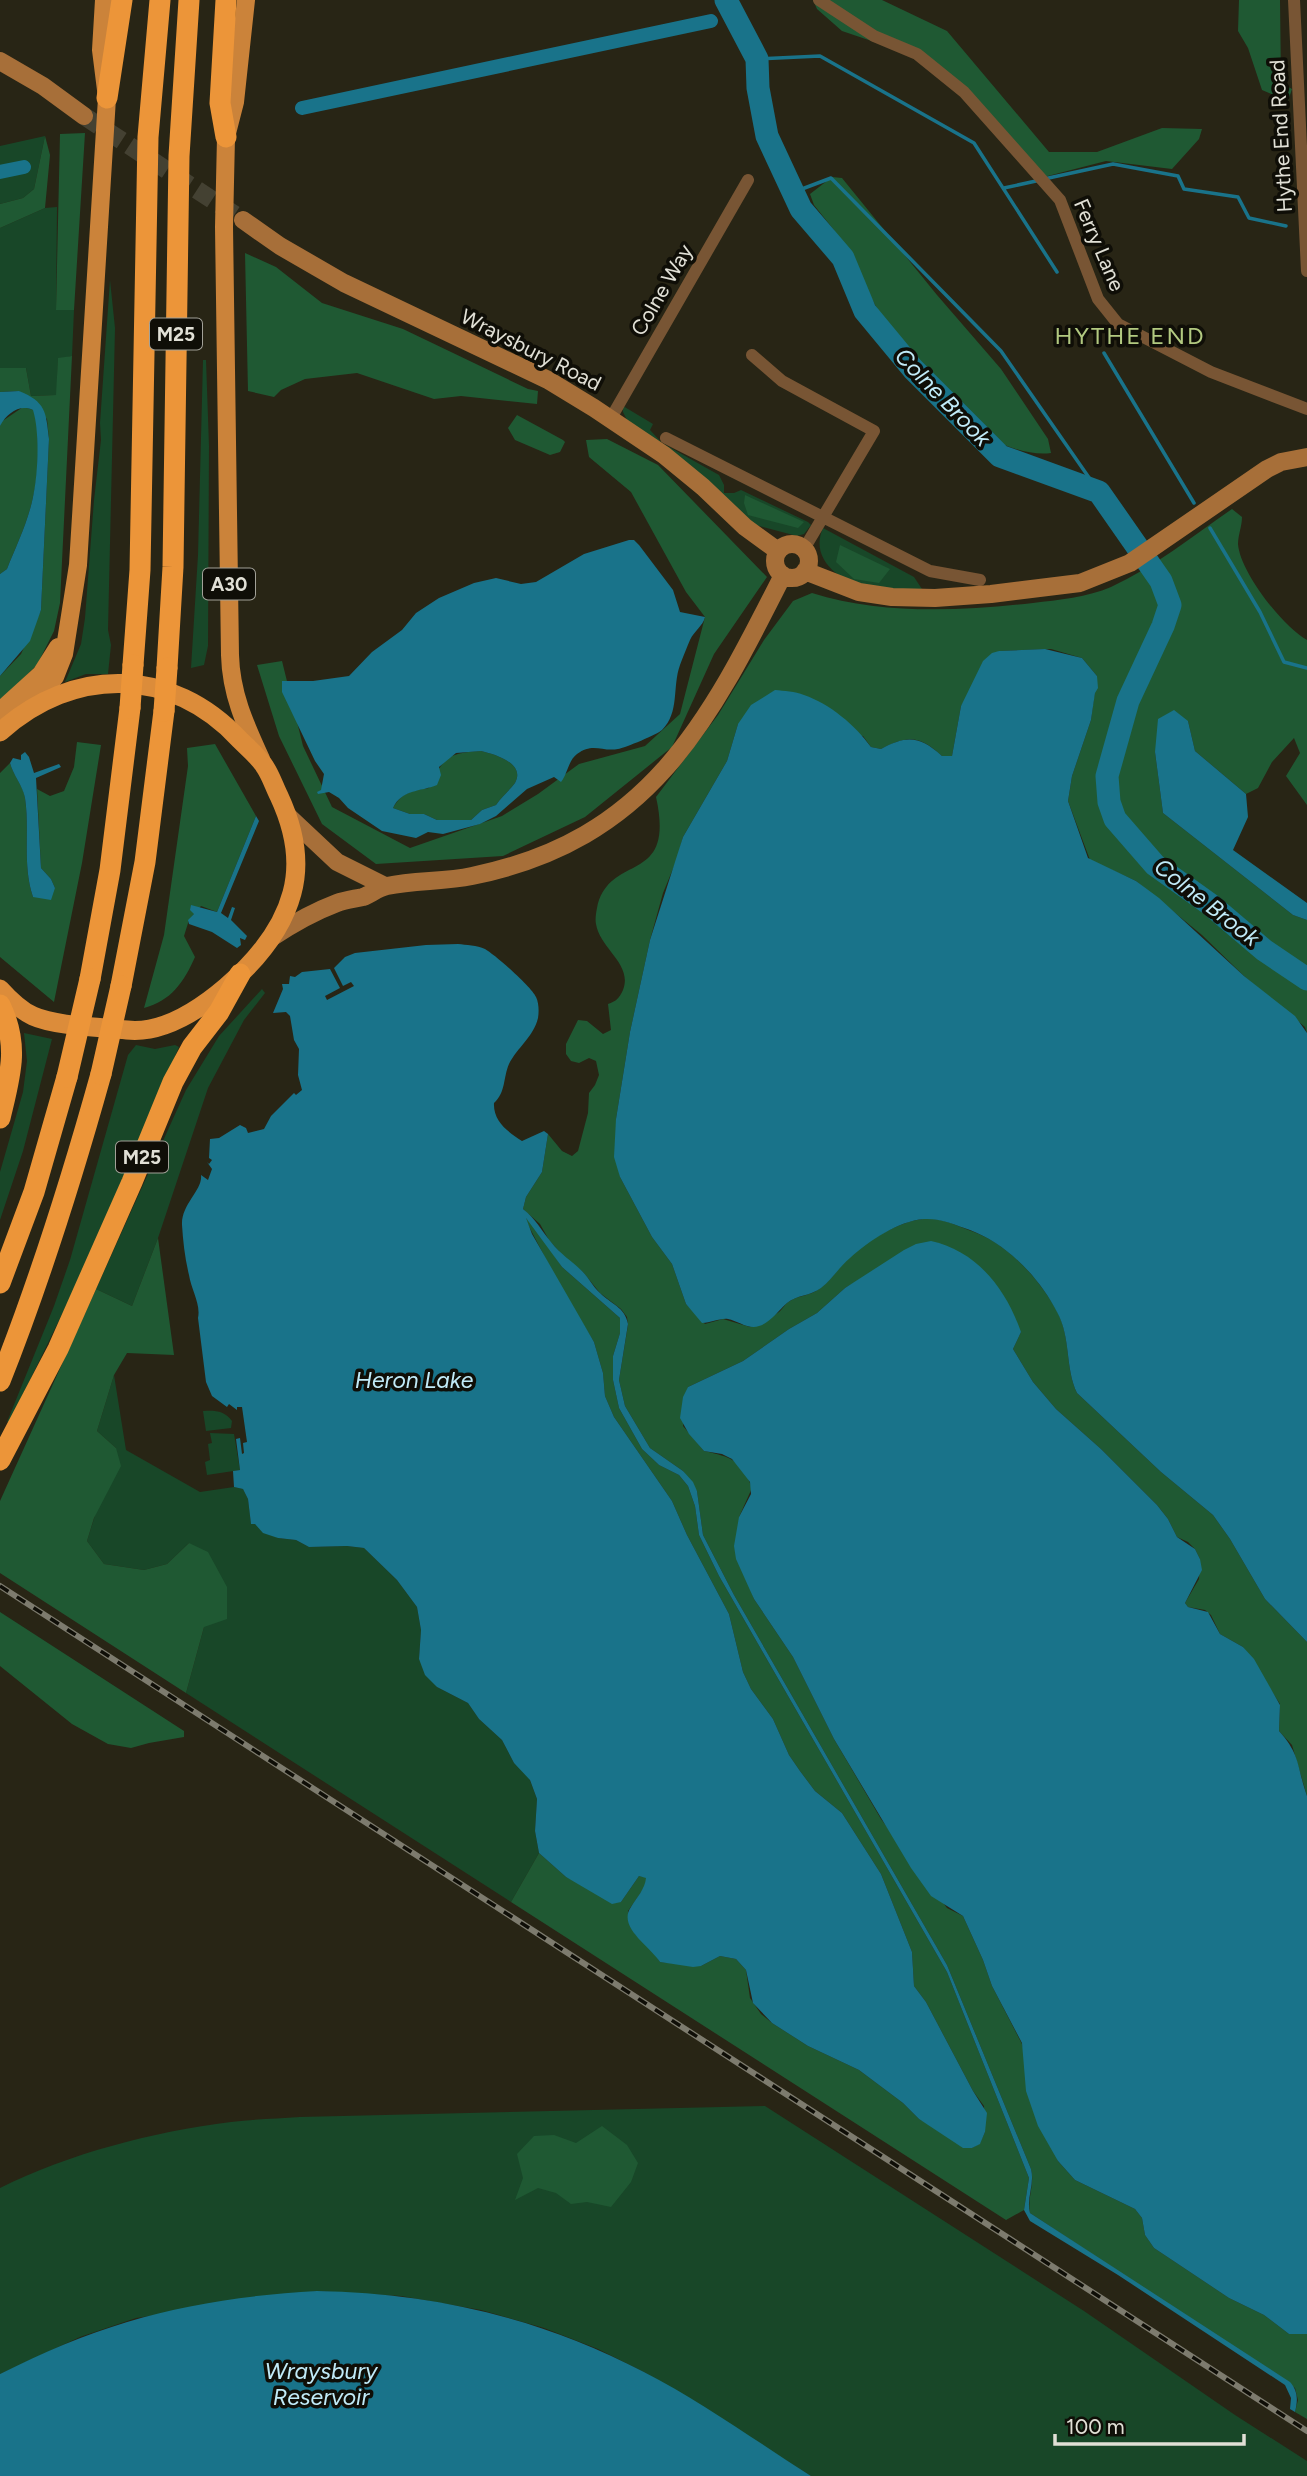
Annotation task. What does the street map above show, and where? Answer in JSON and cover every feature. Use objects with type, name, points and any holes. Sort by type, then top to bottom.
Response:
[{"type":"highway","points":[[107,98],[122,0]]},
{"type":"highway","name":"M25","points":[[0,1283],[34,1192],[67,1077],[90,979],[110,870],[130,708],[140,570],[148,137],[160,0]]},
{"type":"highway","name":"M25","points":[[0,1381],[38,1282],[74,1172],[101,1074],[145,862],[164,711],[173,567],[179,156],[189,0]]},
{"type":"highway","points":[[226,0],[220,103],[226,137]]},
{"type":"highway","points":[[0,732],[24,712],[59,694],[94,684],[108,682],[149,686],[186,699],[213,715],[265,766],[288,817],[296,852],[294,882],[284,916],[271,938],[240,974],[198,1009],[170,1023],[136,1031],[46,1020],[31,1015],[0,989]]},
{"type":"highway","name":"M25","points":[[0,1460],[58,1349],[173,1083],[192,1047],[219,1012],[240,974]]},
{"type":"highway","points":[[0,1005],[9,1026],[13,1051],[0,1118]]},
{"type":"main road","points":[[24,712],[55,677],[64,654],[79,552],[107,98],[101,50],[104,0]]},
{"type":"main road","name":"A30","points":[[246,0],[235,102],[226,137],[225,396],[230,676],[239,709],[265,766]]},
{"type":"main road","points":[[0,61],[43,86],[84,116]]},
{"type":"main road","name":"Wraysbury Road","points":[[243,220],[280,246],[344,283],[548,380],[611,418],[664,455],[703,487],[744,527],[778,551]]},
{"type":"main road","points":[[805,571],[859,592],[892,597],[935,598],[1061,587],[1103,576],[1130,563],[1267,469],[1306,452]]},
{"type":"main road","points":[[794,544],[804,549],[809,560],[805,571],[794,578],[783,575],[776,566],[778,551],[794,544]]},
{"type":"main road","points":[[271,938],[297,921],[325,908],[363,897],[385,886],[470,876],[533,860],[593,831],[636,799],[688,742],[751,638],[783,575]]},
{"type":"main road","points":[[0,711],[41,674],[57,651],[70,618]]},
{"type":"main road","points":[[288,817],[337,862],[385,886]]},
{"type":"street","name":"Ferry Lane","points":[[819,0],[874,36],[917,54],[964,92],[1060,200],[1098,299],[1118,324],[1211,372],[1307,409]]},
{"type":"street","name":"Hythe End Road","points":[[1294,0],[1307,271]]},
{"type":"street","name":"Colne Way","points":[[611,418],[748,180]]},
{"type":"street","points":[[752,355],[782,381],[874,431],[804,549]]},
{"type":"street","points":[[666,438],[930,571],[980,580]]},
{"type":"green space","points":[[813,0],[882,0],[947,31],[1049,152],[1097,152],[1162,128],[1202,129],[1199,139],[1172,169],[1106,161],[1040,178],[971,102],[916,56],[842,31],[817,9]]},
{"type":"green space","points":[[1239,0],[1280,0],[1281,83],[1292,89],[1288,101],[1262,90],[1248,48],[1238,31]]},
{"type":"green space","points":[[85,133],[74,310],[56,310],[60,134]]},
{"type":"green space","points":[[45,136],[34,189],[23,198],[0,204],[0,146]]},
{"type":"green space","points":[[45,136],[50,155],[45,208],[0,228],[0,204],[23,198],[34,189]]},
{"type":"green space","points":[[832,177],[842,178],[1001,369],[1048,439],[1051,453],[1031,453],[1009,447],[970,426],[895,341],[834,230],[814,205],[810,194]]},
{"type":"green space","points":[[57,207],[56,309],[74,310],[72,356],[58,359],[57,395],[31,396],[26,368],[0,368],[0,228],[45,208]]},
{"type":"green space","points":[[245,253],[276,267],[322,303],[403,329],[528,389],[538,391],[537,404],[461,396],[434,399],[357,373],[305,379],[281,390],[274,397],[248,391]]},
{"type":"green space","points":[[110,280],[115,328],[108,630],[111,645],[108,674],[86,674],[65,682],[81,644],[85,618],[101,440]]},
{"type":"green space","points":[[72,356],[60,603],[54,631],[37,665],[0,701],[0,676],[21,654],[41,610],[49,439],[47,419],[19,391],[0,392],[0,368],[26,368],[31,396],[56,395],[58,358]]},
{"type":"green space","points":[[203,360],[206,360],[209,446],[208,646],[204,665],[191,668],[198,555]]},
{"type":"green space","points":[[623,406],[653,424],[650,430],[662,443],[719,475],[724,485],[724,493],[741,490],[811,525],[804,534],[797,536],[752,524],[627,420]]},
{"type":"green space","points":[[23,407],[34,410],[36,419],[37,477],[25,525],[7,569],[0,574],[0,426],[1,422]]},
{"type":"green space","points":[[517,415],[563,440],[565,442],[560,452],[550,455],[515,440],[508,428]]},
{"type":"green space","points":[[607,439],[658,465],[767,577],[714,654],[672,747],[585,817],[503,856],[376,864],[322,824],[279,736],[257,665],[282,661],[303,746],[332,807],[410,848],[502,816],[579,764],[645,746],[680,714],[705,617],[686,592],[631,492],[589,457],[586,440]]},
{"type":"green space","points":[[745,495],[804,522],[798,528],[748,515],[744,503]]},
{"type":"green space","points":[[1232,509],[1242,517],[1238,544],[1254,583],[1286,623],[1307,640],[1307,805],[1286,776],[1300,753],[1294,738],[1272,762],[1258,788],[1246,794],[1195,751],[1188,721],[1155,752],[1163,813],[1293,915],[1307,920],[1307,1033],[1305,1027],[1244,976],[1202,935],[1136,881],[1090,860],[1068,801],[1072,776],[1091,720],[1097,676],[1082,658],[1051,649],[999,651],[961,706],[952,756],[942,756],[927,744],[913,739],[899,741],[881,749],[871,747],[863,736],[738,724],[727,761],[683,837],[663,893],[630,1032],[616,1119],[620,1177],[652,1237],[672,1264],[686,1304],[705,1324],[723,1319],[750,1327],[769,1318],[788,1302],[823,1286],[848,1258],[864,1245],[893,1228],[913,1221],[929,1219],[955,1225],[987,1238],[1011,1254],[1032,1275],[1057,1311],[1077,1393],[1161,1472],[1213,1515],[1265,1599],[1307,1642],[1307,1796],[1292,1745],[1279,1731],[1280,1704],[1243,1647],[1220,1634],[1211,1615],[1205,1610],[1188,1607],[1185,1603],[1199,1579],[1200,1559],[1195,1549],[1177,1537],[1157,1505],[1056,1409],[1033,1382],[1013,1349],[1021,1332],[873,1272],[845,1288],[817,1313],[743,1361],[688,1387],[683,1426],[704,1451],[721,1455],[740,1466],[752,1488],[739,1517],[747,1580],[754,1599],[793,1657],[834,1739],[881,1819],[947,1908],[963,1916],[992,1986],[1022,2044],[1058,2161],[1075,2180],[1135,2209],[1142,2218],[1145,2235],[1154,2248],[1229,2298],[1264,2315],[1289,2334],[1307,2334],[1307,2419],[1295,2412],[1298,2400],[1295,2388],[1030,2213],[1031,2169],[947,1965],[734,1595],[703,1535],[697,1491],[683,1471],[650,1448],[625,1406],[619,1380],[627,1317],[600,1293],[583,1272],[565,1258],[549,1240],[540,1224],[523,1209],[526,1197],[542,1172],[548,1134],[562,1151],[572,1156],[578,1151],[588,1113],[589,1093],[599,1075],[596,1061],[589,1058],[579,1063],[571,1061],[566,1054],[566,1044],[578,1020],[587,1021],[603,1034],[611,1030],[608,1004],[617,999],[623,990],[624,972],[603,941],[596,924],[597,908],[604,891],[614,879],[649,857],[657,844],[660,825],[656,797],[718,715],[764,640],[793,601],[812,593],[866,605],[950,609],[1033,603],[1083,596],[1111,587],[1143,570]]},
{"type":"green space","points":[[823,528],[914,577],[924,592],[869,588],[838,575],[820,550]]},
{"type":"green space","points":[[840,545],[890,569],[879,583],[854,579],[836,562]]},
{"type":"green space","points":[[77,742],[101,745],[82,863],[54,1002],[0,957],[0,773],[10,763],[24,794],[28,872],[33,897],[55,888],[41,868],[37,789],[50,796],[64,791],[74,767]]},
{"type":"green space","points":[[215,744],[256,816],[217,912],[201,906],[189,920],[184,936],[195,957],[186,975],[176,989],[162,1001],[144,1008],[164,935],[188,766],[187,748]]},
{"type":"green space","points":[[481,751],[507,761],[516,770],[515,783],[496,805],[482,810],[471,820],[437,820],[424,814],[410,814],[393,808],[408,793],[429,788],[443,763],[454,755]]},
{"type":"green space","points":[[262,989],[265,993],[244,1020],[208,1088],[158,1238],[132,1306],[96,1289],[186,1090],[219,1036]]},
{"type":"green space","points":[[24,1033],[52,1039],[23,1151],[0,1220],[0,1172],[23,1092],[27,1061]]},
{"type":"green space","points":[[136,1045],[155,1049],[175,1045],[179,1047],[83,1271],[10,1421],[7,1422],[70,1260],[128,1055]]},
{"type":"green space","points":[[523,1215],[534,1226],[562,1267],[620,1318],[620,1333],[613,1356],[613,1380],[619,1408],[642,1449],[659,1465],[679,1475],[688,1486],[695,1506],[699,1535],[719,1576],[947,1972],[1029,2178],[1024,2210],[1006,2220],[511,1902],[539,1853],[566,1877],[621,1902],[639,1876],[646,1877],[646,1885],[628,1911],[635,1934],[660,1962],[701,1966],[720,1956],[736,1959],[746,1970],[750,1998],[761,2014],[772,2023],[808,2046],[859,2070],[903,2103],[919,2119],[972,2148],[980,2143],[985,2132],[984,2106],[973,2091],[926,2002],[914,1986],[912,1952],[881,1874],[842,1813],[815,1791],[800,1771],[789,1755],[773,1719],[751,1689],[743,1672],[729,1614],[672,1501],[614,1417],[605,1396],[603,1373],[594,1342],[561,1288]]},
{"type":"green space","points":[[158,1238],[174,1355],[127,1353],[114,1375],[97,1431],[116,1448],[121,1466],[94,1518],[87,1541],[104,1564],[144,1570],[167,1564],[189,1543],[208,1552],[227,1587],[227,1619],[204,1627],[186,1693],[0,1573],[0,1501],[96,1289],[132,1306]]},
{"type":"green space","points":[[114,1375],[126,1450],[200,1492],[234,1487],[243,1489],[248,1499],[251,1523],[278,1538],[296,1540],[309,1547],[364,1548],[397,1580],[417,1607],[421,1630],[419,1659],[437,1687],[468,1703],[479,1719],[502,1740],[514,1763],[528,1775],[537,1799],[535,1831],[539,1853],[511,1902],[186,1693],[204,1627],[189,1543],[167,1564],[144,1570],[104,1564],[87,1541],[116,1448],[97,1431]]},
{"type":"green space","points":[[203,1411],[223,1413],[232,1421],[231,1428],[206,1431]]},
{"type":"green space","points":[[210,1433],[234,1434],[240,1470],[207,1475],[205,1462],[210,1460]]},
{"type":"green space","points":[[0,1612],[184,1731],[184,1737],[131,1748],[108,1744],[72,1724],[0,1666]]},
{"type":"green space","points":[[765,2106],[1084,2311],[1307,2461],[1307,2476],[811,2476],[646,2373],[598,2349],[544,2328],[481,2310],[401,2296],[317,2291],[136,2318],[80,2337],[0,2374],[0,2188],[83,2154],[142,2138],[248,2120]]},
{"type":"green space","points":[[602,2126],[627,2145],[638,2163],[631,2182],[611,2207],[587,2202],[571,2204],[556,2193],[538,2188],[515,2200],[523,2178],[517,2154],[534,2136],[554,2135],[576,2143]]},
{"type":"water","points":[[19,391],[40,404],[47,422],[49,439],[41,610],[30,641],[0,676],[0,574],[7,569],[22,534],[35,488],[37,465],[37,430],[33,410],[23,408],[14,411],[0,426],[0,392]]},
{"type":"water","points":[[634,540],[673,590],[680,612],[705,617],[690,640],[681,662],[671,715],[662,730],[622,748],[583,750],[572,760],[561,782],[554,777],[527,789],[496,816],[480,824],[443,834],[428,832],[416,838],[382,831],[329,792],[318,794],[324,774],[282,692],[282,681],[313,681],[349,676],[372,652],[402,630],[416,613],[439,598],[474,583],[496,578],[521,584],[536,582],[584,554]],"holes":[[[481,751],[500,757],[516,770],[515,783],[496,805],[482,810],[471,820],[437,820],[424,814],[410,814],[393,808],[406,794],[437,785],[441,775],[439,767],[456,753]]]},
{"type":"water","points":[[1045,649],[1082,658],[1097,676],[1098,688],[1091,720],[1072,776],[1068,801],[1088,858],[1136,881],[1159,898],[1244,976],[1295,1016],[1307,1033],[1307,1642],[1265,1599],[1213,1515],[1161,1472],[1077,1393],[1057,1312],[1031,1274],[997,1244],[948,1222],[930,1219],[914,1221],[875,1239],[846,1262],[821,1288],[791,1300],[763,1324],[751,1327],[725,1319],[702,1323],[686,1304],[672,1264],[652,1237],[620,1177],[614,1157],[616,1119],[630,1032],[650,940],[683,837],[727,761],[738,724],[751,705],[775,690],[797,693],[814,699],[850,723],[871,747],[881,749],[898,741],[913,740],[927,744],[942,756],[952,756],[961,706],[983,661],[999,651]]},
{"type":"water","points":[[1174,710],[1188,721],[1195,751],[1246,794],[1248,817],[1233,850],[1307,903],[1307,920],[1293,915],[1163,813],[1155,752],[1158,719]]},
{"type":"water","points":[[25,752],[34,773],[59,764],[61,767],[36,778],[41,868],[55,888],[51,900],[33,897],[30,885],[25,798],[10,763],[13,758],[21,760],[21,755]]},
{"type":"water","points":[[256,816],[259,821],[221,913],[228,918],[232,907],[235,908],[231,920],[247,936],[245,940],[240,938],[241,945],[237,948],[212,932],[189,924],[188,920],[194,914],[190,910],[191,905],[217,912]]},
{"type":"water","name":"Heron Lake","points":[[458,944],[479,947],[490,952],[528,986],[538,1002],[536,1024],[509,1064],[502,1090],[494,1103],[499,1121],[522,1141],[544,1131],[548,1134],[542,1172],[526,1197],[523,1209],[555,1246],[626,1318],[628,1324],[619,1380],[625,1406],[650,1448],[683,1471],[693,1482],[697,1491],[703,1535],[734,1595],[947,1965],[1031,2169],[1030,2213],[1290,2382],[1297,2396],[1295,2412],[1290,2409],[1291,2398],[1285,2385],[1118,2275],[1030,2221],[1024,2210],[1029,2178],[947,1972],[719,1576],[699,1535],[695,1506],[688,1486],[679,1475],[659,1465],[642,1449],[619,1408],[613,1380],[613,1356],[620,1333],[620,1318],[562,1267],[526,1218],[532,1234],[594,1342],[603,1373],[605,1396],[614,1417],[672,1501],[729,1614],[743,1672],[751,1689],[773,1719],[789,1755],[800,1771],[815,1791],[842,1813],[881,1874],[912,1952],[914,1986],[926,2002],[987,2113],[985,2132],[980,2144],[963,2148],[919,2119],[903,2103],[859,2070],[808,2046],[772,2023],[753,2003],[746,1970],[736,1959],[720,1956],[693,1967],[660,1962],[636,1936],[628,1922],[628,1914],[646,1878],[639,1876],[621,1902],[612,1904],[566,1877],[539,1853],[535,1831],[537,1799],[530,1780],[514,1763],[502,1740],[479,1719],[468,1703],[437,1687],[425,1675],[419,1659],[421,1630],[417,1607],[397,1580],[364,1548],[309,1547],[296,1540],[263,1533],[255,1524],[251,1524],[248,1499],[243,1489],[234,1487],[233,1471],[240,1470],[236,1439],[240,1438],[242,1454],[243,1443],[247,1442],[242,1407],[237,1407],[237,1410],[229,1404],[227,1407],[212,1396],[206,1382],[198,1307],[186,1263],[183,1217],[199,1186],[201,1175],[208,1180],[212,1169],[207,1162],[209,1164],[212,1160],[209,1158],[210,1139],[219,1138],[240,1125],[246,1128],[248,1133],[264,1129],[271,1116],[294,1093],[296,1095],[302,1090],[298,1075],[299,1049],[294,1040],[290,1016],[286,1012],[273,1013],[283,989],[282,984],[289,984],[290,976],[330,969],[340,988],[325,996],[327,1000],[354,986],[351,982],[343,986],[334,968],[345,957],[355,953]]},
{"type":"water","points":[[931,1241],[962,1253],[988,1274],[998,1287],[1021,1332],[1013,1349],[1033,1382],[1056,1409],[1157,1505],[1177,1537],[1195,1549],[1202,1570],[1185,1603],[1188,1607],[1208,1612],[1220,1634],[1243,1647],[1254,1659],[1280,1705],[1279,1731],[1295,1755],[1307,1796],[1307,2334],[1289,2334],[1264,2315],[1229,2298],[1154,2248],[1145,2235],[1142,2218],[1135,2209],[1075,2180],[1058,2161],[1038,2126],[1026,2091],[1022,2043],[992,1986],[963,1916],[931,1896],[911,1868],[834,1739],[793,1657],[754,1599],[736,1559],[734,1546],[739,1517],[751,1494],[750,1482],[732,1459],[704,1451],[689,1434],[680,1418],[683,1397],[688,1387],[743,1361],[817,1313],[845,1288],[904,1250]]},
{"type":"water","name":"Wraysbury Reservoir","points":[[317,2291],[444,2303],[526,2323],[566,2337],[605,2353],[666,2384],[811,2476],[0,2476],[0,2374],[78,2339],[154,2314],[232,2299]]},
{"type":"waterway","name":"Colne Brook","points":[[726,0],[757,59],[758,88],[767,136],[801,209],[843,258],[865,311],[913,369],[1000,456],[1099,492],[1161,581],[1170,605],[1128,701],[1107,776],[1109,802],[1115,819],[1155,865],[1211,905],[1264,950],[1307,979]]},
{"type":"waterway","points":[[302,108],[711,21]]},
{"type":"waterway","points":[[757,59],[820,56],[974,143],[1057,272]]},
{"type":"waterway","points":[[1044,179],[1113,164],[1178,176],[1184,189],[1238,197],[1249,218],[1286,226]]},
{"type":"waterway","points":[[0,172],[24,167]]},
{"type":"waterway","points":[[794,192],[831,178],[1001,351],[1099,492]]},
{"type":"waterway","points":[[1004,188],[1036,181]]},
{"type":"waterway","points":[[1104,353],[1194,503]]},
{"type":"waterway","points":[[1210,528],[1260,612],[1284,662],[1307,668]]},
{"type":"tunnel","points":[[84,116],[243,220]]},
{"type":"railway","points":[[0,1586],[1307,2431]]},
{"type":"district","name":"HYTHE END","points":[[1130,336]]}]
